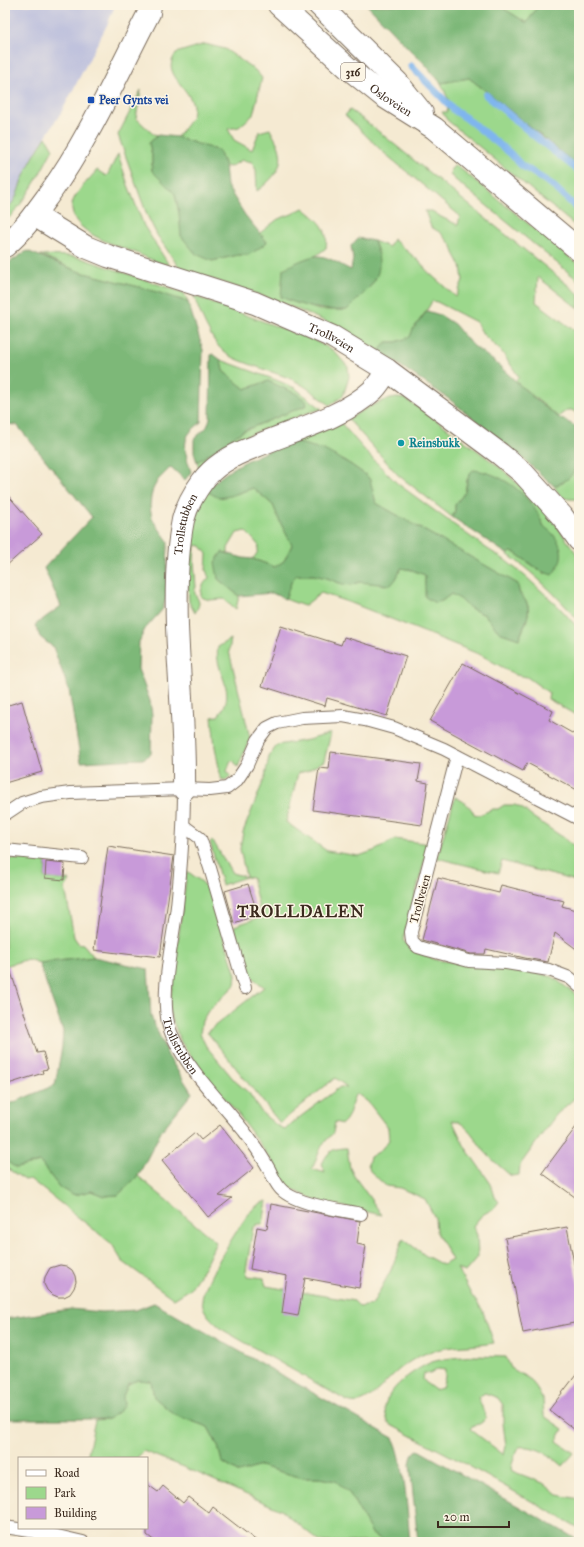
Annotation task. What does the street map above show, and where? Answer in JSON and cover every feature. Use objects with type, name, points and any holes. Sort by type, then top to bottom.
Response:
[{"type":"street","name":"Osloveien","points":[[279,5],[348,68],[377,91],[434,128],[579,250]]},
{"type":"street","name":"Osloveien","points":[[319,5],[397,82],[434,128]]},
{"type":"street","points":[[5,246],[16,237],[64,174],[88,133],[153,8]]},
{"type":"street","name":"Trollveien","points":[[34,215],[86,247],[108,256],[255,303],[333,337],[387,370],[500,454],[523,474],[562,516],[579,540]]},
{"type":"street","name":"Trollstubben","points":[[184,789],[177,625],[177,566],[184,519],[189,505],[202,482],[222,463],[248,449],[337,414],[356,404],[374,389],[387,370]]},
{"type":"lane","points":[[6,815],[22,803],[41,797],[70,793],[184,789],[210,790],[227,788],[237,780],[247,766],[258,740],[267,728],[277,723],[317,716],[343,716],[394,728],[444,749],[579,819]]},
{"type":"lane","name":"Trollveien","points":[[457,756],[411,932],[412,941],[418,947],[469,962],[506,963],[550,970],[570,978],[579,986]]},
{"type":"lane","name":"Trollstubben","points":[[184,789],[184,826],[177,906],[166,985],[167,1022],[171,1034],[190,1065],[247,1135],[280,1188],[295,1198],[305,1202],[361,1214]]},
{"type":"lane","points":[[184,826],[200,838],[245,988]]},
{"type":"lane","points":[[5,850],[82,858]]},
{"type":"lane","points":[[5,1527],[59,1539],[83,1542]]},
{"type":"shaded area","points":[[5,5],[115,5],[108,23],[62,111],[35,153],[23,178],[16,201],[5,211]]},
{"type":"green space","points":[[367,5],[498,5],[527,23],[538,5],[579,5],[579,167],[469,78],[441,83],[423,62]]},
{"type":"green space","points":[[498,5],[538,5],[538,6],[527,23]]},
{"type":"green space","points":[[205,44],[225,49],[255,70],[262,78],[253,115],[239,127],[228,129],[234,140],[252,150],[259,132],[270,129],[277,143],[281,158],[278,169],[271,179],[257,191],[256,170],[252,162],[242,160],[230,167],[225,166],[219,151],[177,137],[191,118],[193,104],[173,73],[171,67],[172,61],[176,53]]},
{"type":"green space","points":[[469,78],[540,136],[561,158],[579,173],[579,229],[447,120],[442,112],[447,112],[449,101],[441,83]]},
{"type":"green space","points":[[141,90],[136,118],[153,134],[158,135],[149,143],[152,155],[152,171],[175,194],[179,213],[212,261],[238,255],[248,255],[267,242],[260,233],[278,219],[303,208],[318,220],[324,229],[326,235],[326,248],[317,255],[301,261],[281,297],[319,310],[347,310],[370,287],[378,252],[374,241],[389,247],[393,239],[420,262],[427,271],[456,297],[463,280],[461,266],[452,246],[441,233],[431,227],[425,211],[432,211],[458,225],[460,216],[383,152],[345,115],[350,110],[368,123],[579,294],[579,309],[538,277],[536,302],[579,334],[579,415],[572,410],[567,410],[558,417],[515,381],[519,377],[502,352],[483,334],[476,322],[437,302],[432,301],[410,337],[396,342],[386,342],[379,351],[329,323],[280,302],[182,269],[178,266],[157,235],[147,215],[118,135]]},
{"type":"green space","points":[[158,135],[177,137],[219,151],[225,166],[227,186],[245,215],[267,242],[248,255],[238,255],[212,261],[196,254],[181,236],[179,213],[175,194],[152,171],[152,155],[149,143]]},
{"type":"green space","points":[[46,137],[53,149],[26,197],[5,222],[5,211],[17,196],[23,178],[36,152]]},
{"type":"green space","points":[[118,154],[144,226],[169,265],[116,246],[95,236],[85,230],[78,223],[73,214],[72,205],[75,196],[97,170],[106,176]]},
{"type":"green space","points":[[454,166],[457,166],[579,265],[579,281],[453,178],[450,174],[451,169]]},
{"type":"green space","points":[[358,238],[374,241],[378,254],[378,272],[370,287],[347,310],[313,308],[281,297],[283,269],[306,259],[319,256],[351,270],[353,259],[351,246]]},
{"type":"green space","points":[[27,251],[80,272],[147,289],[188,302],[203,350],[201,422],[189,433],[186,439],[186,454],[191,472],[185,480],[171,467],[158,480],[151,497],[150,506],[152,518],[168,541],[166,599],[162,610],[145,629],[139,642],[138,669],[150,701],[152,715],[151,754],[143,759],[81,762],[69,690],[53,647],[40,637],[35,625],[61,606],[44,568],[92,517],[17,425],[5,424],[5,265]]},
{"type":"green space","points":[[40,255],[81,258],[184,293],[188,302],[147,289],[80,272]]},
{"type":"green space","points":[[194,296],[311,339],[333,350],[348,367],[349,377],[343,396],[330,405],[298,382],[244,362],[224,352],[210,334]]},
{"type":"green space","points":[[427,311],[440,315],[454,324],[471,344],[495,362],[536,400],[558,417],[579,428],[579,455],[575,470],[570,477],[554,486],[520,456],[449,399],[379,351],[386,342],[396,342],[410,337],[413,329]]},
{"type":"green space","points":[[213,354],[221,360],[223,371],[245,389],[268,381],[297,394],[306,401],[307,405],[243,431],[197,462],[194,453],[194,439],[207,427],[210,418],[211,355]]},
{"type":"green space","points":[[221,360],[295,388],[322,409],[251,434],[228,445],[199,467],[197,462],[243,431],[307,405],[282,388],[268,381],[245,389],[223,371]]},
{"type":"green space","points":[[397,398],[405,399],[427,413],[502,469],[546,511],[579,557],[579,621],[545,585],[507,554],[511,552],[515,553],[545,574],[545,528],[539,516],[527,500],[505,481],[467,479],[465,492],[455,505],[455,511],[452,517],[398,475],[348,419],[377,403]]},
{"type":"green space","points":[[341,423],[368,454],[398,484],[486,548],[505,560],[525,576],[558,606],[579,629],[579,717],[548,699],[549,693],[527,677],[516,675],[481,655],[354,604],[321,593],[304,606],[285,599],[292,580],[297,575],[314,575],[342,584],[352,585],[359,582],[369,582],[385,585],[396,579],[401,568],[425,575],[425,585],[442,601],[451,594],[460,598],[470,608],[485,615],[499,632],[519,639],[526,621],[528,607],[520,593],[518,584],[376,503],[370,480],[367,476],[350,464],[292,441]]},
{"type":"green space","points":[[292,441],[324,450],[350,464],[367,476],[370,480],[376,503],[518,584],[520,594],[528,608],[527,617],[519,639],[499,632],[485,615],[470,608],[460,599],[451,594],[442,601],[435,603],[425,597],[425,575],[412,570],[401,568],[396,579],[391,585],[359,582],[352,585],[342,584],[314,575],[297,575],[292,580],[285,599],[272,593],[239,596],[218,579],[215,562],[222,552],[243,558],[253,559],[275,567],[284,561],[292,545],[273,505],[253,488],[219,498],[206,491],[235,467]]},
{"type":"green space","points":[[579,462],[579,499],[570,499],[561,496],[554,486],[563,483]]},
{"type":"green space","points":[[473,470],[503,479],[520,492],[534,508],[543,525],[552,533],[561,549],[561,560],[552,575],[541,571],[515,553],[511,552],[507,554],[452,517],[455,511],[455,505],[465,492],[469,474]]},
{"type":"green space","points":[[253,488],[273,505],[292,545],[284,561],[275,567],[253,559],[259,546],[245,531],[237,533],[228,548],[228,553],[222,552],[218,579],[239,596],[236,609],[224,599],[209,600],[201,597],[203,586],[209,578],[206,570],[207,554],[201,546],[195,545],[195,593],[199,603],[195,613],[189,602],[188,582],[190,539],[197,512],[206,491],[230,496]]},
{"type":"green space","points":[[231,639],[229,651],[250,738],[238,767],[233,760],[230,763],[227,771],[231,776],[226,780],[221,779],[215,747],[212,717],[218,716],[224,707],[227,698],[217,656],[218,647]]},
{"type":"green space","points":[[331,733],[324,761],[307,771],[298,773],[286,822],[327,851],[359,856],[376,850],[395,839],[429,844],[403,940],[410,949],[436,960],[533,972],[553,977],[579,997],[579,1094],[556,1115],[520,1165],[519,1175],[511,1176],[485,1152],[467,1128],[457,1121],[452,1120],[465,1147],[491,1184],[495,1197],[499,1202],[493,1209],[482,1215],[473,1226],[477,1235],[478,1257],[465,1272],[457,1268],[472,1296],[482,1309],[494,1343],[446,1348],[424,1354],[401,1368],[370,1397],[359,1402],[347,1401],[223,1330],[204,1310],[203,1306],[202,1301],[208,1283],[229,1244],[252,1210],[259,1204],[267,1201],[263,1224],[258,1224],[253,1228],[246,1271],[248,1276],[264,1278],[266,1286],[354,1301],[360,1307],[372,1305],[391,1270],[403,1239],[426,1256],[443,1265],[452,1260],[436,1231],[435,1218],[425,1199],[400,1188],[386,1186],[370,1171],[368,1164],[370,1157],[380,1151],[389,1140],[388,1128],[368,1102],[356,1093],[348,1117],[342,1124],[335,1122],[333,1133],[322,1145],[312,1169],[325,1173],[322,1164],[326,1156],[332,1151],[347,1148],[350,1168],[354,1176],[382,1215],[313,1200],[291,1188],[283,1180],[276,1167],[239,1115],[204,1074],[181,1042],[169,1011],[187,871],[202,882],[209,891],[236,975],[235,985],[208,1011],[202,1021],[200,1034],[206,1046],[235,1081],[249,1093],[262,1113],[285,1130],[292,1123],[340,1087],[347,1087],[335,1078],[280,1123],[207,1032],[264,987],[254,979],[246,968],[234,926],[261,917],[252,878],[246,877],[240,849],[243,832],[265,777],[269,757],[277,745],[308,740]]},
{"type":"green space","points":[[455,797],[466,804],[474,814],[479,815],[493,809],[498,809],[504,805],[515,805],[523,809],[579,850],[579,882],[502,861],[498,873],[437,858]]},
{"type":"green space","points":[[213,841],[232,873],[246,877],[222,885],[210,842]]},
{"type":"green space","points":[[6,859],[46,860],[45,878],[70,880],[65,888],[74,937],[78,943],[83,944],[94,957],[39,963],[28,959],[5,966]]},
{"type":"green space","points":[[94,957],[148,969],[151,1016],[168,1056],[192,1093],[162,1130],[138,1176],[118,1195],[104,1196],[91,1191],[75,1195],[60,1188],[40,1162],[16,1168],[5,1160],[5,1106],[55,1085],[62,1047],[63,1031],[39,963]]},
{"type":"green space","points":[[5,1160],[16,1168],[40,1162],[60,1188],[75,1195],[91,1191],[104,1196],[118,1195],[138,1176],[216,1242],[204,1268],[190,1289],[174,1299],[122,1261],[112,1244],[30,1179],[25,1180],[5,1167]]},
{"type":"green space","points":[[154,1303],[393,1438],[397,1446],[403,1472],[410,1542],[387,1542],[373,1535],[350,1494],[336,1481],[319,1478],[303,1478],[260,1466],[239,1473],[222,1462],[218,1446],[208,1427],[175,1415],[154,1397],[151,1381],[137,1380],[128,1384],[123,1396],[124,1405],[109,1419],[5,1419],[5,1319],[71,1309],[101,1312],[136,1310]]},
{"type":"green space","points":[[475,1356],[506,1357],[511,1368],[531,1380],[543,1399],[544,1416],[563,1429],[557,1441],[574,1453],[563,1466],[553,1458],[537,1449],[519,1447],[511,1467],[512,1471],[543,1483],[558,1495],[579,1499],[579,1528],[460,1461],[389,1424],[385,1410],[386,1401],[402,1380],[418,1369],[432,1362]],"holes":[[[438,1369],[445,1370],[445,1377],[442,1388],[435,1390],[423,1379],[424,1373],[430,1374]],[[485,1393],[498,1398],[503,1405],[503,1423],[506,1446],[504,1455],[470,1429],[473,1425],[482,1422],[486,1417],[478,1397]]]},
{"type":"green space","points":[[137,1380],[151,1381],[154,1397],[175,1415],[208,1427],[218,1446],[222,1462],[239,1473],[260,1466],[303,1478],[319,1478],[336,1481],[350,1494],[373,1535],[387,1542],[320,1542],[281,1510],[184,1467],[143,1451],[138,1457],[87,1457],[95,1420],[109,1419],[124,1405],[123,1396],[128,1384]]},
{"type":"green space","points":[[418,1450],[566,1533],[579,1542],[418,1542],[410,1465],[412,1456]]},
{"type":"building","points":[[5,492],[42,534],[5,567]]},
{"type":"building","points":[[281,626],[341,645],[344,637],[406,656],[387,716],[327,698],[325,706],[262,686]]},
{"type":"building","points":[[463,663],[553,711],[549,720],[579,737],[579,791],[527,763],[523,771],[430,721]]},
{"type":"building","points":[[22,701],[42,772],[5,783],[5,706]]},
{"type":"building","points":[[331,752],[421,764],[418,781],[428,783],[422,825],[313,810],[319,768],[329,769]]},
{"type":"building","points":[[108,846],[174,856],[160,957],[94,950]]},
{"type":"building","points":[[46,862],[65,864],[64,880],[45,878]]},
{"type":"building","points":[[438,878],[499,893],[501,885],[564,901],[562,906],[579,911],[579,951],[555,933],[548,962],[486,949],[485,954],[471,954],[422,940]]},
{"type":"building","points":[[248,884],[258,915],[234,923],[225,891]]},
{"type":"building","points":[[5,966],[9,966],[37,1053],[43,1052],[48,1069],[42,1070],[43,1073],[5,1085]]},
{"type":"building","points":[[579,1123],[579,1200],[542,1173]]},
{"type":"building","points":[[220,1125],[254,1168],[219,1196],[232,1198],[208,1217],[162,1160],[195,1133],[201,1140]]},
{"type":"building","points":[[271,1204],[360,1221],[357,1244],[366,1246],[359,1288],[305,1278],[298,1316],[282,1313],[287,1276],[250,1269],[257,1227],[267,1229]]},
{"type":"building","points":[[567,1227],[579,1289],[579,1322],[523,1333],[505,1238]]},
{"type":"building","points":[[60,1265],[66,1266],[72,1270],[76,1282],[70,1294],[64,1297],[58,1297],[51,1294],[44,1284],[45,1277],[50,1268]]},
{"type":"building","points":[[579,1371],[579,1433],[549,1410]]},
{"type":"building","points":[[148,1485],[158,1492],[163,1486],[183,1503],[188,1497],[209,1513],[213,1507],[258,1542],[156,1542],[147,1535]]},
{"type":"waterway","points":[[411,66],[455,111],[510,153],[521,165],[551,184],[579,210]]},
{"type":"waterway","points":[[486,95],[579,171]]},
{"type":"place","name":"Peer Gynts vei","points":[[91,100]]},
{"type":"place","name":"Reinsbukk","points":[[401,443]]},
{"type":"district","name":"TROLLDALEN","points":[[301,911]]}]
